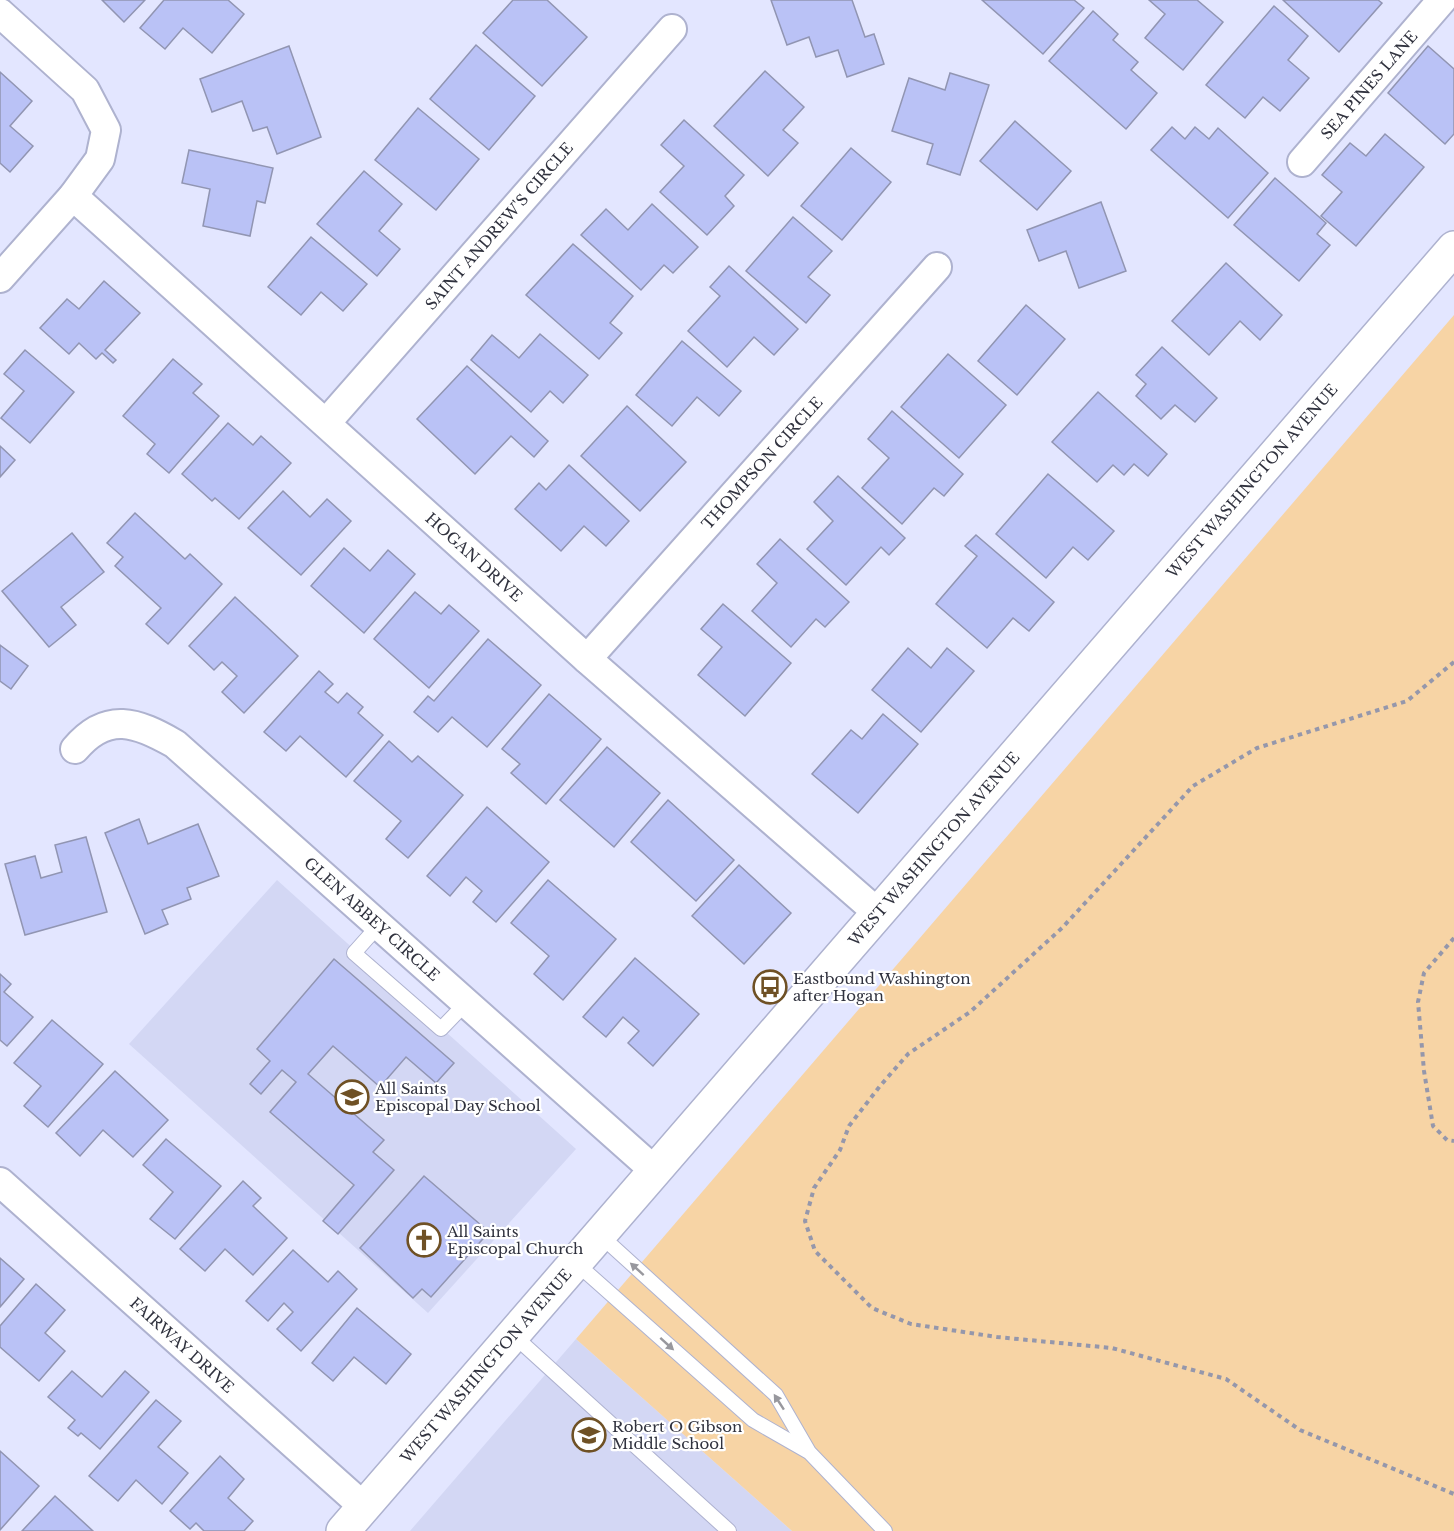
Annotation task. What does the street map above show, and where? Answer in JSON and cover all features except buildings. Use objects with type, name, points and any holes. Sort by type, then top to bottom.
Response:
[{"type":"main road","name":"WEST WASHINGTON AVENUE","points":[[343,1531],[1454,248]]},
{"type":"street","name":"SEA PINES LANE","points":[[1302,162],[1435,2]]},
{"type":"street","points":[[0,13],[85,90],[106,130],[100,159],[73,196],[0,278]]},
{"type":"street","name":"SAINT ANDREW'S CIRCLE","points":[[326,423],[672,29]]},
{"type":"street","name":"HOGAN DRIVE","points":[[73,196],[587,659],[878,913]]},
{"type":"street","name":"THOMPSON CIRCLE","points":[[587,659],[937,267]]},
{"type":"street","name":"GLEN ABBEY CIRCLE","points":[[75,749],[89,733],[113,724],[145,727],[175,744],[655,1171]]},
{"type":"street","name":"FAIRWAY DRIVE","points":[[0,1182],[364,1507]]},
{"type":"lane","points":[[379,925],[354,953],[441,1029],[466,1003]]},
{"type":"lane","points":[[600,1235],[776,1395],[809,1452],[885,1531]]},
{"type":"lane","points":[[576,1263],[753,1420],[809,1452]]},
{"type":"lane","points":[[512,1334],[729,1531]]},
{"type":"path","points":[[1454,662],[1407,700],[1257,748],[1193,786],[1062,928],[970,1012],[908,1054],[879,1086],[849,1126],[840,1150],[814,1188],[805,1221],[815,1251],[872,1308],[912,1324],[997,1337],[1112,1348],[1226,1379],[1300,1430],[1454,1494]]},
{"type":"path","points":[[1454,938],[1424,973],[1418,1002],[1424,1071],[1433,1126],[1447,1140],[1454,1141]]},
{"type":"shaded area","points":[[1454,315],[1454,1531],[792,1531],[576,1339]]},
{"type":"shaded area","name":"All Saints Episcopal Day School","points":[[277,880],[576,1149],[428,1313],[129,1044]]},
{"type":"shaded area","name":"Robert O Gibson Middle School","points":[[576,1339],[792,1531],[410,1531]]},
{"type":"place","name":"Eastbound Washington after Hogan","points":[[770,987]]},
{"type":"place","name":"All Saints Episcopal Day School","points":[[352,1097]]},
{"type":"place","name":"All Saints Episcopal Church","points":[[424,1240]]},
{"type":"place","name":"Robert O Gibson Middle School","points":[[589,1435]]}]
